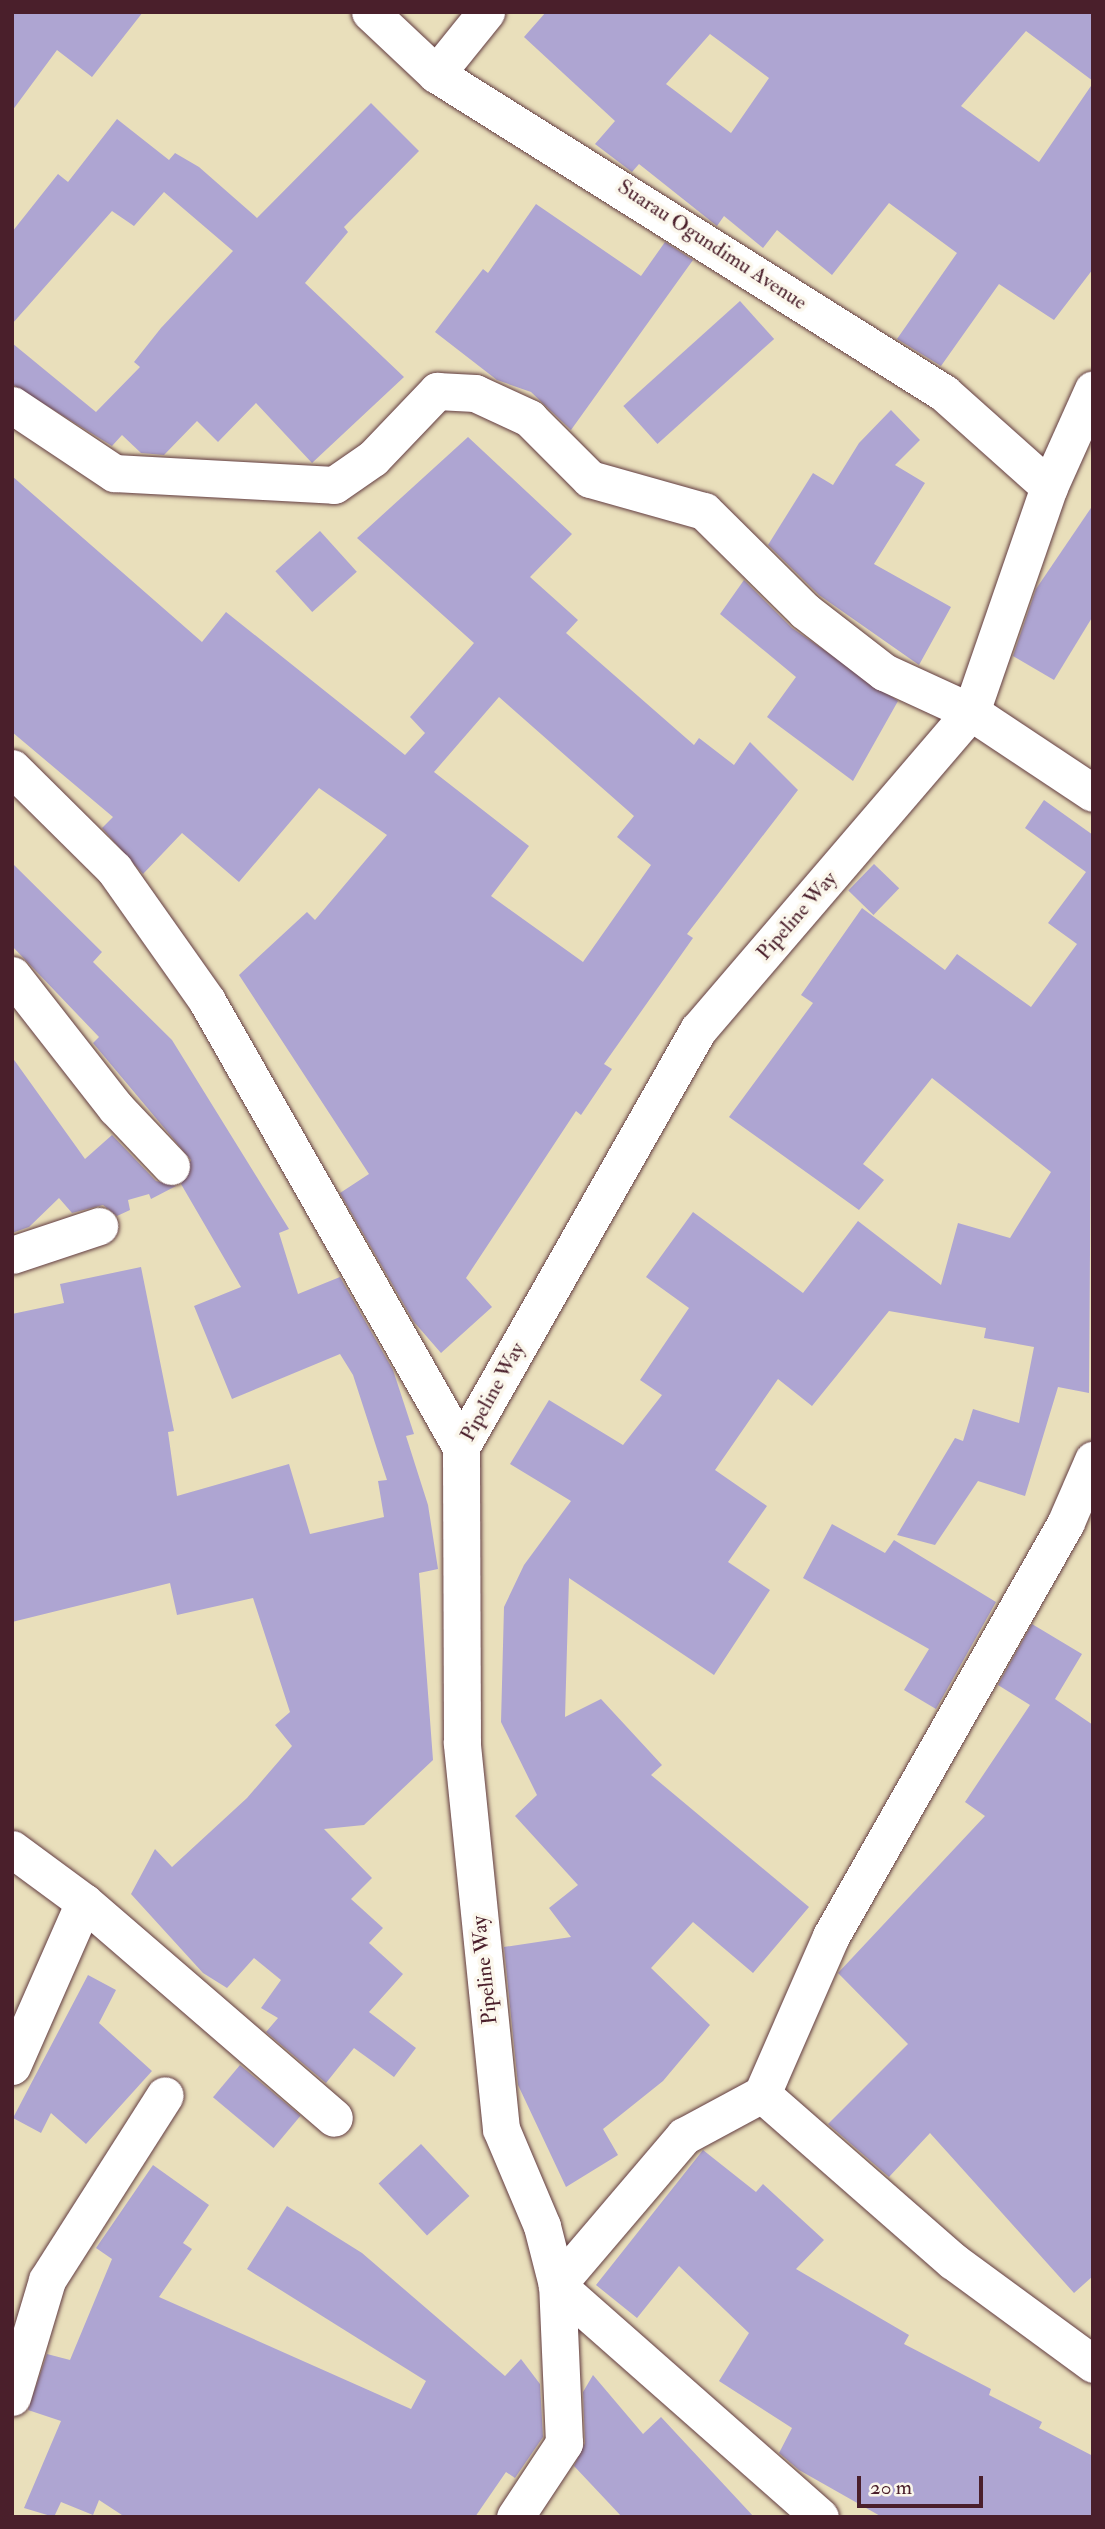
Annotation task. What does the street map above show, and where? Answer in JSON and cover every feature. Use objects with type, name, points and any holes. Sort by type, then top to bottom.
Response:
[{"type":"street","name":"Suarau Ogundimu Avenue","points":[[370,12],[436,74],[944,393],[1049,487]]},
{"type":"street","points":[[436,74],[486,12]]},
{"type":"street","name":"Pipeline Way","points":[[515,2517],[564,2443],[556,2285],[542,2226],[501,2129],[461,1743],[461,1447],[698,1030],[971,712],[1049,487],[1093,389]]},
{"type":"street","points":[[12,405],[114,473],[334,485],[373,458],[437,391],[475,393],[529,418],[590,479],[704,511],[805,611],[884,672],[971,712],[1093,793]]},
{"type":"street","points":[[12,768],[114,869],[207,1001],[461,1447]]},
{"type":"street","points":[[12,975],[116,1108],[172,1166]]},
{"type":"street","points":[[12,1255],[99,1226]]},
{"type":"street","points":[[820,2517],[556,2285],[684,2136],[762,2094],[831,1937],[1079,1525],[1093,1460]]},
{"type":"street","points":[[12,1849],[84,1902],[334,2118]]},
{"type":"street","points":[[12,2066],[84,1902]]},
{"type":"street","points":[[762,2094],[953,2261],[1093,2364]]},
{"type":"street","points":[[12,2397],[47,2280],[165,2095]]},
{"type":"building","points":[[12,12],[143,12],[92,77],[57,50],[12,111]]},
{"type":"building","points":[[546,12],[1093,12],[1093,81],[1026,31],[961,106],[1039,162],[1093,83],[1093,269],[1054,320],[999,284],[941,366],[897,339],[957,253],[889,203],[832,275],[777,230],[763,248],[724,216],[717,226],[639,164],[632,172],[595,144],[615,121],[524,37]],"holes":[[[710,34],[769,78],[731,133],[666,84]]]},
{"type":"building","points":[[371,103],[419,151],[344,227],[348,232],[305,283],[404,377],[312,463],[256,403],[218,442],[197,421],[164,455],[141,453],[122,435],[112,446],[12,384],[12,343],[96,412],[140,367],[134,362],[161,328],[233,251],[164,192],[134,226],[112,211],[12,324],[12,232],[58,174],[68,182],[117,119],[169,160],[175,153],[199,167],[257,218]]},
{"type":"building","points":[[536,204],[641,276],[665,242],[693,260],[571,430],[531,392],[497,380],[435,332],[483,269],[488,273]]},
{"type":"building","points":[[740,301],[774,339],[657,444],[623,406]]},
{"type":"building","points":[[891,410],[920,440],[895,465],[925,483],[874,564],[951,607],[919,665],[819,595],[768,545],[813,473],[833,485],[859,443]]},
{"type":"building","points":[[468,437],[572,534],[530,577],[578,620],[566,633],[694,745],[699,738],[734,765],[750,742],[798,790],[687,934],[693,938],[604,1064],[612,1069],[581,1115],[576,1111],[466,1278],[492,1307],[441,1353],[414,1322],[340,1193],[369,1174],[239,975],[307,912],[315,920],[387,835],[319,788],[239,882],[182,833],[143,874],[102,828],[113,817],[12,732],[12,476],[202,642],[226,612],[405,755],[425,733],[410,717],[474,643],[357,538]],"holes":[[[499,697],[634,816],[617,837],[651,865],[583,962],[491,896],[529,846],[434,772]]]},
{"type":"building","points":[[1093,505],[1093,616],[1054,680],[1013,656],[1036,589]]},
{"type":"building","points":[[320,531],[357,572],[312,612],[275,571]]},
{"type":"building","points":[[744,580],[792,628],[898,701],[853,781],[767,717],[796,677],[720,614]]},
{"type":"building","points":[[1044,800],[1093,835],[1089,1393],[1058,1387],[1025,1496],[978,1481],[935,1545],[897,1535],[955,1438],[963,1441],[973,1409],[1019,1423],[1034,1347],[984,1338],[986,1328],[889,1311],[812,1406],[778,1379],[715,1470],[767,1506],[728,1562],[770,1590],[714,1675],[569,1578],[565,1717],[601,1699],[662,1765],[651,1775],[809,1907],[753,1973],[693,1922],[651,1968],[710,2025],[663,2081],[603,2129],[618,2155],[566,2187],[518,2085],[504,1947],[571,1937],[549,1908],[578,1885],[515,1816],[537,1795],[501,1722],[504,1607],[524,1565],[571,1501],[510,1464],[549,1400],[623,1445],[662,1395],[640,1380],[689,1308],[646,1277],[693,1212],[803,1293],[858,1221],[941,1285],[958,1223],[1010,1238],[1051,1172],[932,1078],[863,1164],[884,1180],[859,1210],[729,1117],[813,1003],[801,995],[862,908],[945,970],[957,954],[1031,1007],[1077,944],[1048,923],[1086,872],[1025,828]]},
{"type":"building","points":[[12,863],[102,952],[93,962],[172,1040],[289,1229],[279,1233],[298,1294],[340,1277],[393,1370],[414,1434],[406,1436],[428,1505],[438,1569],[419,1573],[433,1760],[364,1825],[324,1829],[372,1878],[351,1899],[383,1928],[369,1943],[403,1974],[369,2012],[416,2048],[394,2077],[354,2048],[326,2083],[266,2032],[278,2018],[261,2008],[281,1980],[254,1958],[227,1988],[203,1973],[131,1894],[155,1849],[172,1867],[247,1798],[292,1746],[275,1725],[290,1712],[253,1598],[177,1615],[170,1583],[12,1622],[12,1314],[64,1303],[60,1284],[141,1267],[174,1431],[168,1432],[177,1496],[289,1464],[310,1534],[384,1517],[378,1481],[387,1480],[353,1375],[340,1354],[232,1399],[194,1306],[241,1287],[181,1184],[191,1160],[93,1043],[99,1037],[12,946]]},
{"type":"building","points":[[874,864],[899,888],[873,915],[848,891]]},
{"type":"building","points":[[12,1057],[85,1159],[112,1135],[156,1181],[176,1186],[151,1199],[149,1194],[128,1200],[130,1210],[117,1216],[103,1205],[72,1213],[59,1198],[29,1227],[12,1233]]},
{"type":"building","points":[[832,1524],[885,1553],[894,1540],[996,1602],[936,1709],[904,1690],[929,1649],[803,1578]]},
{"type":"building","points":[[1032,1624],[1082,1654],[1055,1699],[1093,1725],[1093,2276],[1074,2293],[930,2133],[889,2177],[828,2124],[908,2044],[838,1973],[985,1816],[965,1802],[1030,1705],[998,1685]]},
{"type":"building","points":[[88,1975],[116,1990],[99,2023],[152,2071],[86,2144],[51,2113],[41,2133],[13,2118]]},
{"type":"building","points":[[240,2065],[301,2116],[274,2148],[213,2097]]},
{"type":"building","points":[[421,2144],[469,2196],[427,2235],[379,2184]]},
{"type":"building","points":[[703,2150],[756,2192],[763,2184],[824,2240],[796,2269],[909,2335],[904,2344],[991,2389],[989,2395],[1042,2422],[1039,2428],[1093,2456],[1093,2517],[882,2517],[799,2470],[779,2453],[792,2428],[719,2381],[749,2333],[679,2266],[637,2318],[596,2285]]},
{"type":"building","points":[[153,2165],[209,2205],[183,2243],[192,2249],[159,2297],[411,2409],[426,2381],[247,2269],[287,2206],[362,2253],[505,2376],[521,2359],[540,2384],[543,2437],[515,2478],[506,2472],[475,2517],[125,2517],[99,2500],[93,2515],[61,2502],[54,2517],[24,2508],[61,2421],[28,2410],[47,2354],[70,2360],[112,2259],[96,2248]]},
{"type":"building","points":[[593,2375],[643,2434],[661,2417],[754,2517],[622,2517],[574,2466],[585,2443],[583,2392]]}]
